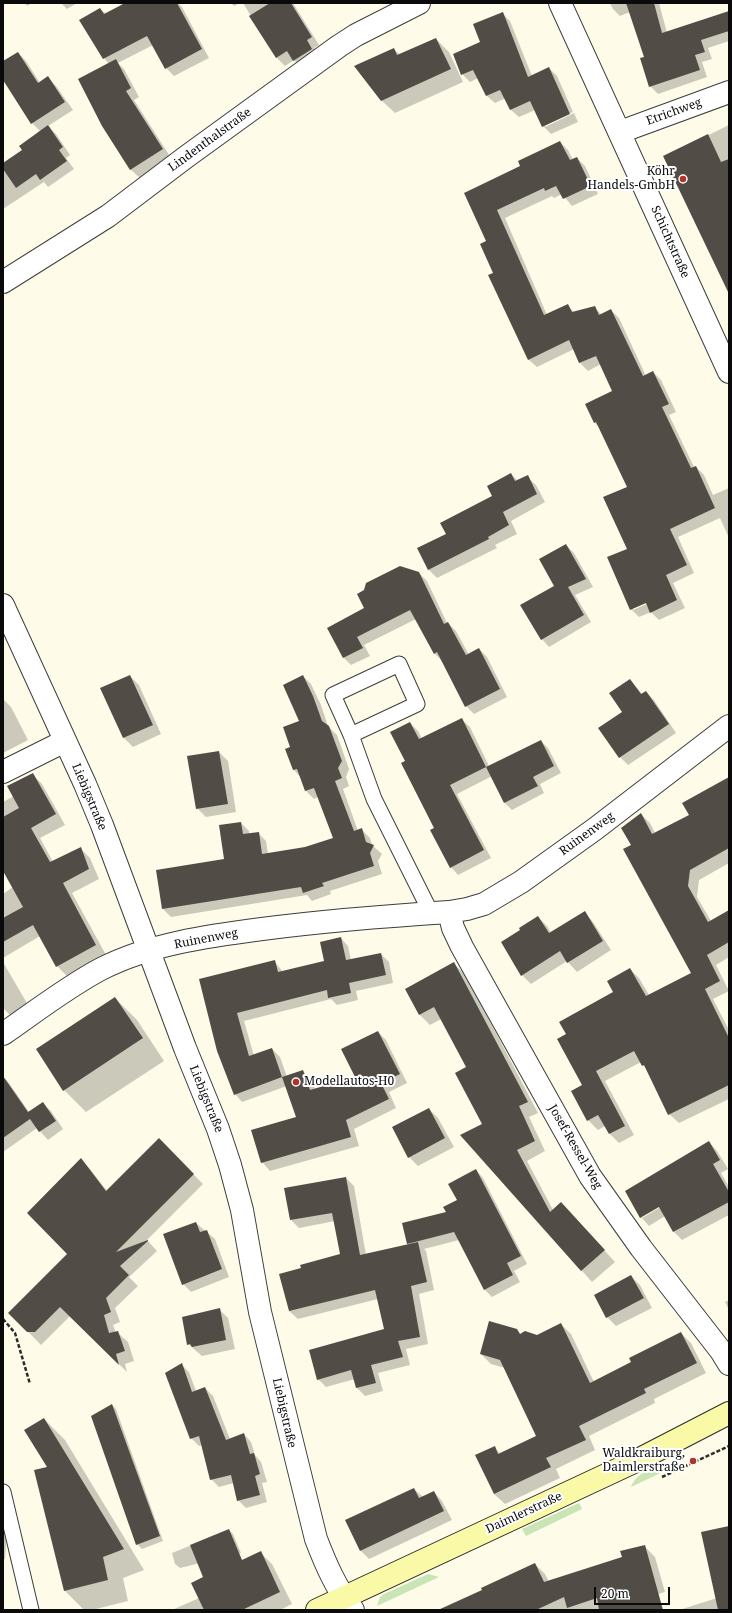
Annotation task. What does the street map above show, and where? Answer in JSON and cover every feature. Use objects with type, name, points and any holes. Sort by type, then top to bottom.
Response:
[{"type":"street","name":"Lindenthalstraße","points":[[3,282],[108,216],[186,157],[356,35],[419,3]]},
{"type":"street","name":"Schichtstraße","points":[[560,3],[729,372]]},
{"type":"street","name":"Etrichweg","points":[[620,132],[729,92]]},
{"type":"street","name":"Liebigstraße","points":[[3,605],[102,825],[148,951],[218,1129],[237,1188],[260,1312],[303,1492],[318,1545],[328,1569],[348,1604]]},
{"type":"street","name":"Ruinenweg","points":[[3,1034],[79,982],[101,969],[148,951],[238,932],[313,922],[440,913],[467,909],[484,904],[521,882],[595,829],[729,726]]},
{"type":"street","points":[[3,772],[65,741]]},
{"type":"street","name":"Josef-Ressel-Weg","points":[[440,913],[453,928],[462,947],[590,1176],[641,1248],[721,1351],[729,1364]]},
{"type":"street","name":"Daimlerstraße","points":[[317,1610],[348,1604],[636,1461],[729,1413]]},
{"type":"lane","points":[[351,735],[418,704],[399,664],[333,695],[351,735],[374,800],[440,913]]},
{"type":"lane","points":[[3,1492],[31,1610]]},
{"type":"path","points":[[3,1319],[15,1334],[30,1384]]},
{"type":"green space","points":[[664,1463],[667,1470],[631,1487],[636,1478],[640,1475]]},
{"type":"green space","points":[[579,1503],[582,1509],[526,1536],[522,1529]]},
{"type":"green space","points":[[428,1574],[439,1577],[377,1606],[380,1597],[384,1594]]},
{"type":"building","points":[[125,3],[177,3],[202,49],[165,69],[147,36],[103,59],[79,20],[100,8],[104,14]]},
{"type":"building","points":[[270,3],[291,3],[312,37],[307,40],[312,49],[293,61],[287,51],[276,58],[249,16]]},
{"type":"building","points":[[626,3],[654,3],[662,33],[729,11],[729,31],[701,40],[705,52],[695,55],[700,70],[649,87],[640,58],[644,57]]},
{"type":"building","points":[[503,12],[528,77],[549,67],[570,114],[542,127],[530,101],[510,110],[500,90],[486,96],[473,70],[461,75],[453,54],[480,42],[473,24]]},
{"type":"building","points":[[436,38],[451,69],[381,101],[354,66],[394,48],[397,55]]},
{"type":"building","points":[[18,52],[38,83],[48,76],[65,102],[31,124],[3,80],[3,61]]},
{"type":"building","points":[[116,59],[131,88],[126,91],[163,149],[130,170],[102,126],[78,79]]},
{"type":"building","points":[[48,125],[63,147],[59,150],[67,161],[40,180],[36,174],[16,188],[3,169],[3,163],[22,150],[19,146]]},
{"type":"building","points":[[708,134],[721,162],[729,159],[729,294],[663,156]]},
{"type":"building","points":[[560,141],[570,160],[577,157],[591,186],[563,199],[556,186],[545,191],[544,188],[497,210],[544,315],[568,304],[572,312],[595,306],[599,315],[611,309],[643,376],[653,371],[669,404],[662,407],[691,468],[696,466],[715,508],[670,529],[687,565],[666,575],[677,600],[650,613],[646,603],[630,610],[607,557],[627,549],[603,497],[627,487],[596,422],[594,423],[585,404],[612,391],[596,356],[579,363],[569,340],[528,360],[488,275],[493,273],[480,244],[486,241],[464,193],[520,166],[518,161]]},
{"type":"building","points":[[511,473],[515,481],[528,475],[537,494],[503,512],[509,525],[488,537],[489,539],[428,570],[417,548],[446,534],[440,523],[492,496],[487,486]]},
{"type":"building","points":[[566,544],[586,579],[568,587],[584,615],[541,640],[520,605],[554,586],[539,559]]},
{"type":"building","points":[[400,566],[419,572],[444,624],[448,622],[466,655],[479,648],[500,689],[465,707],[437,652],[434,654],[410,610],[357,637],[363,648],[343,658],[327,628],[364,608],[357,594],[364,590],[366,583]]},
{"type":"building","points":[[130,675],[153,725],[123,738],[100,688]]},
{"type":"building","points":[[303,675],[313,696],[322,721],[329,726],[342,761],[338,768],[342,778],[335,781],[354,831],[362,828],[366,842],[374,845],[370,853],[374,866],[322,883],[324,886],[303,893],[301,887],[162,909],[156,870],[224,859],[219,825],[241,822],[243,834],[259,832],[262,854],[305,847],[333,838],[314,788],[305,791],[297,769],[293,770],[285,749],[290,747],[283,727],[299,721],[283,685]]},
{"type":"building","points":[[630,679],[641,694],[646,691],[669,724],[619,758],[598,728],[622,712],[609,693]]},
{"type":"building","points":[[462,718],[486,767],[450,785],[484,850],[450,868],[430,830],[434,828],[401,763],[405,761],[390,732],[410,722],[419,739]]},
{"type":"building","points":[[541,740],[554,766],[533,777],[538,786],[504,803],[486,767]]},
{"type":"building","points":[[219,751],[228,804],[196,809],[187,756]]},
{"type":"building","points":[[33,773],[56,814],[31,828],[50,862],[81,847],[89,869],[63,883],[96,945],[56,967],[33,925],[3,942],[3,918],[23,907],[3,871],[3,817],[19,808],[7,786]]},
{"type":"building","points":[[729,777],[729,848],[690,870],[688,886],[708,922],[729,910],[729,942],[707,955],[720,981],[705,989],[729,1038],[729,1085],[668,1115],[644,1065],[642,1066],[634,1051],[596,1071],[625,1126],[609,1134],[598,1115],[587,1121],[571,1091],[582,1085],[557,1039],[566,1034],[559,1022],[613,992],[607,981],[630,968],[646,996],[691,973],[623,849],[631,845],[621,828],[641,813],[652,834],[689,815],[682,803]]},
{"type":"building","points":[[585,911],[603,941],[567,963],[560,951],[521,976],[501,942],[538,916],[549,933]]},
{"type":"building","points":[[341,937],[346,960],[381,953],[386,975],[349,983],[351,993],[328,998],[327,990],[237,1013],[249,1056],[272,1048],[282,1077],[234,1095],[217,1051],[199,979],[275,960],[278,972],[324,961],[320,942]]},
{"type":"building","points":[[454,962],[528,1102],[519,1106],[535,1141],[517,1150],[550,1212],[561,1202],[605,1250],[581,1271],[460,1135],[482,1124],[455,1073],[466,1067],[434,1007],[419,1015],[405,989]]},
{"type":"building","points":[[115,997],[143,1038],[63,1091],[36,1049]]},
{"type":"building","points":[[378,1031],[400,1074],[381,1083],[389,1099],[346,1120],[351,1137],[261,1163],[251,1130],[296,1117],[282,1077],[303,1070],[310,1090],[355,1077],[341,1049]]},
{"type":"building","points":[[3,1076],[28,1112],[43,1102],[56,1121],[39,1132],[30,1119],[3,1138]]},
{"type":"building","points":[[429,1108],[445,1138],[408,1158],[392,1127]]},
{"type":"building","points":[[159,1138],[194,1174],[116,1252],[148,1240],[120,1266],[129,1275],[106,1298],[111,1312],[104,1315],[109,1333],[118,1331],[125,1351],[116,1354],[119,1365],[60,1307],[35,1332],[27,1332],[8,1313],[67,1254],[27,1213],[81,1158],[106,1191]]},
{"type":"building","points":[[709,1141],[720,1160],[713,1164],[729,1192],[729,1202],[673,1232],[659,1207],[640,1218],[625,1191]]},
{"type":"building","points":[[476,1169],[521,1256],[507,1263],[513,1275],[484,1290],[454,1232],[407,1244],[402,1223],[446,1212],[443,1207],[457,1200],[448,1184]]},
{"type":"building","points":[[346,1177],[360,1255],[418,1242],[427,1282],[411,1286],[420,1337],[398,1341],[403,1357],[371,1365],[376,1383],[356,1388],[351,1370],[317,1380],[309,1350],[384,1329],[375,1290],[289,1311],[279,1274],[301,1268],[300,1265],[340,1254],[332,1213],[290,1220],[284,1188]]},
{"type":"building","points":[[196,1222],[200,1232],[207,1230],[222,1269],[182,1285],[163,1234]]},
{"type":"building","points":[[631,1275],[644,1298],[606,1318],[594,1295]]},
{"type":"building","points":[[220,1308],[226,1340],[192,1347],[190,1344],[187,1345],[182,1317]]},
{"type":"building","points":[[489,1321],[517,1329],[520,1334],[525,1331],[537,1335],[561,1323],[590,1383],[631,1362],[629,1358],[681,1332],[697,1363],[644,1389],[646,1393],[579,1426],[586,1440],[546,1458],[551,1467],[494,1494],[475,1455],[495,1446],[498,1454],[536,1436],[500,1360],[480,1354]]},
{"type":"building","points":[[182,1363],[192,1392],[205,1387],[226,1440],[244,1433],[250,1454],[254,1453],[260,1474],[255,1476],[260,1495],[237,1501],[231,1475],[210,1480],[199,1436],[190,1439],[165,1373]]},
{"type":"building","points":[[112,1404],[160,1536],[136,1545],[91,1416]]},
{"type":"building","points":[[44,1418],[124,1549],[103,1557],[108,1580],[64,1591],[34,1470],[47,1467],[24,1430]]},
{"type":"building","points":[[414,1488],[419,1498],[434,1491],[444,1511],[360,1551],[345,1520]]},
{"type":"building","points":[[729,1526],[729,1610],[718,1610],[701,1532]]},
{"type":"building","points":[[229,1529],[242,1560],[261,1551],[280,1592],[242,1610],[204,1610],[191,1583],[203,1577],[190,1545]]},
{"type":"building","points":[[645,1545],[663,1610],[599,1610],[597,1598],[567,1608],[564,1597],[536,1610],[438,1610],[535,1563],[544,1582],[622,1557],[620,1551]]},
{"type":"place","name":"Köhr Handels-GmbH","points":[[683,179]]},
{"type":"place","name":"Modellautos-H0","points":[[296,1082]]},
{"type":"place","name":"Waldkraiburg, Daimlerstraße","points":[[693,1461]]}]
